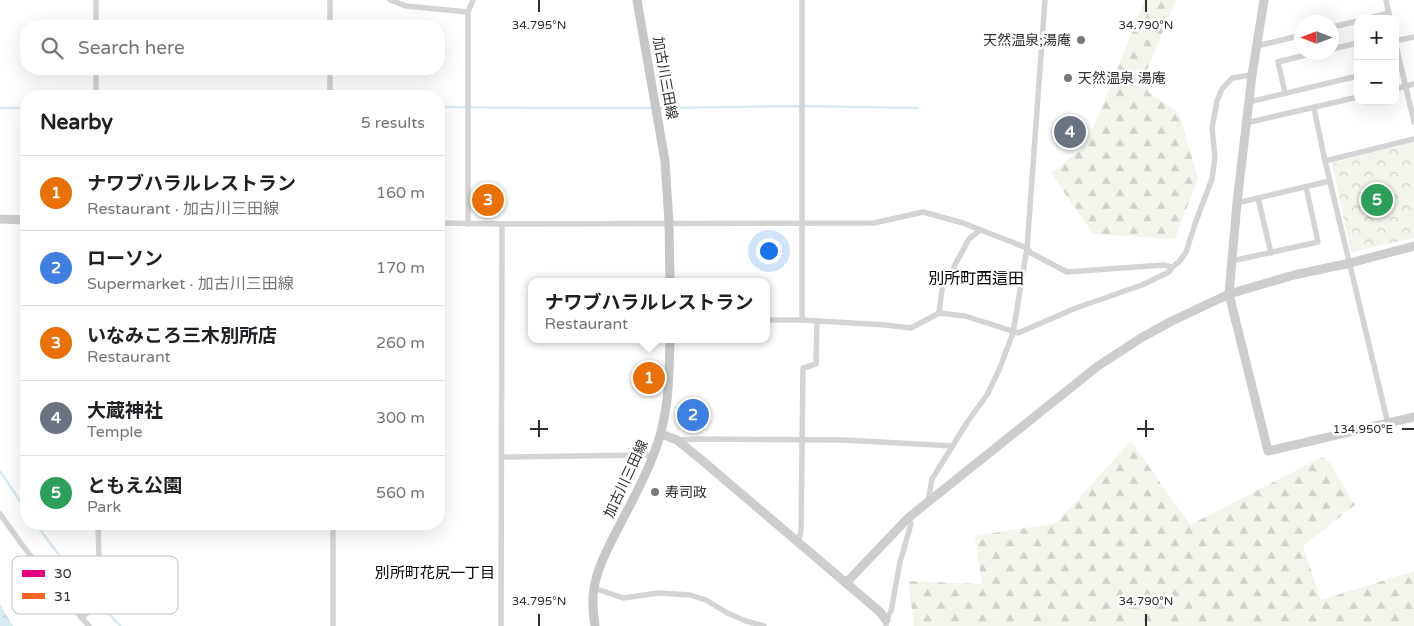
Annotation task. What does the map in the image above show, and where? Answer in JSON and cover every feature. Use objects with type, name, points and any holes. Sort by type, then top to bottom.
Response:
[{"type":"main road","name":"加古川三田線","points":[[637,0],[662,136],[667,183],[670,278]]},
{"type":"main road","name":"加古川三田線","points":[[594,626],[594,588],[603,558],[653,457],[661,434],[669,391],[670,343]]},
{"type":"street","points":[[96,0],[96,20]]},
{"type":"street","points":[[330,0],[330,20]]},
{"type":"street","points":[[390,0],[406,6],[468,12]]},
{"type":"street","points":[[468,224],[468,12],[473,0]]},
{"type":"street","points":[[802,0],[802,320]]},
{"type":"street","points":[[928,501],[932,479],[968,421],[987,395],[1000,370],[1012,332],[1027,248],[1044,0]]},
{"type":"street","points":[[1264,0],[1246,123],[1229,294],[1268,451],[1414,417]]},
{"type":"street","points":[[1386,0],[1389,15]]},
{"type":"street","points":[[1339,25],[1354,22]]},
{"type":"street","points":[[1257,46],[1294,36]]},
{"type":"street","points":[[1399,40],[1414,37]]},
{"type":"street","points":[[1339,47],[1354,44]]},
{"type":"street","points":[[1399,57],[1414,122]]},
{"type":"street","points":[[1285,93],[1278,62],[1294,58]]},
{"type":"street","points":[[96,75],[96,90]]},
{"type":"street","points":[[330,75],[330,90]]},
{"type":"street","points":[[770,320],[802,320],[910,328],[939,313],[965,316],[1018,333],[1076,308],[1142,285],[1169,272],[1186,252],[1212,179],[1215,157],[1212,128],[1217,102],[1222,89],[1232,78],[1252,75]]},
{"type":"street","points":[[1249,102],[1354,77]]},
{"type":"street","points":[[1399,87],[1414,84]]},
{"type":"street","points":[[1246,123],[1354,99]]},
{"type":"street","points":[[1314,108],[1388,424]]},
{"type":"street","points":[[1325,161],[1414,138]]},
{"type":"street","points":[[1237,203],[1330,181]]},
{"type":"street","points":[[1232,261],[1318,242],[1306,187]]},
{"type":"street","points":[[1258,198],[1271,252]]},
{"type":"street","points":[[445,223],[874,223],[923,212],[963,223],[1027,248],[1031,253],[1067,272],[1163,265],[1172,267]]},
{"type":"street","points":[[0,219],[20,220]]},
{"type":"street","points":[[501,626],[502,224]]},
{"type":"street","points":[[939,313],[942,289],[969,239],[980,230]]},
{"type":"street","points":[[846,583],[908,518],[928,501],[1098,366],[1141,338],[1229,294],[1294,275],[1414,246]]},
{"type":"street","points":[[798,542],[801,531],[804,368],[816,364],[817,321]]},
{"type":"street","points":[[661,434],[677,440],[880,612],[886,623]]},
{"type":"street","points":[[677,440],[802,439],[953,446]]},
{"type":"street","points":[[502,457],[646,455],[653,457]]},
{"type":"street","points":[[0,514],[31,556]]},
{"type":"street","points":[[886,623],[891,611],[900,562],[911,524],[908,518]]},
{"type":"street","points":[[98,530],[99,556]]},
{"type":"street","points":[[333,530],[333,626]]},
{"type":"street","points":[[594,588],[623,598],[659,593],[690,595],[706,600],[746,621],[764,626]]},
{"type":"street","points":[[79,614],[89,626]]},
{"type":"street","points":[[82,618],[86,614]]},
{"type":"green space","points":[[1145,0],[1176,0],[1146,72],[1148,92],[1179,113],[1198,178],[1175,239],[1093,234],[1051,173],[1080,150],[1097,119]]},
{"type":"green space","points":[[1414,142],[1414,238],[1351,252],[1332,163]]},
{"type":"green space","points":[[1131,441],[1190,525],[1322,457],[1330,463],[1355,505],[1303,546],[1321,600],[1414,571],[1414,626],[914,626],[908,581],[982,584],[975,536],[1056,523]]},
{"type":"water","points":[[0,604],[13,626],[0,626]]},
{"type":"waterway","points":[[659,108],[796,106],[918,108]]},
{"type":"waterway","points":[[445,107],[654,108]]},
{"type":"waterway","points":[[0,108],[20,108]]},
{"type":"waterway","points":[[0,471],[20,501]]},
{"type":"waterway","points":[[40,530],[60,556]]},
{"type":"waterway","points":[[110,614],[120,626]]},
{"type":"place","name":"天然温泉;湯庵","points":[[1081,40]]},
{"type":"place","name":"天然温泉 湯庵","points":[[1068,78]]},
{"type":"place","name":"大蔵神社","points":[[1070,132]]},
{"type":"place","name":"いなみころ三木別所店","points":[[488,200]]},
{"type":"place","name":"ともえ公園","points":[[1377,200]]},
{"type":"place","name":"ナワブハラルレストラン","points":[[649,378]]},
{"type":"place","name":"ローソン","points":[[693,415]]},
{"type":"place","name":"寿司政","points":[[655,492]]},
{"type":"district","name":"別所町西這田","points":[[976,279]]},
{"type":"district","name":"別所町花尻一丁目","points":[[435,573]]}]
